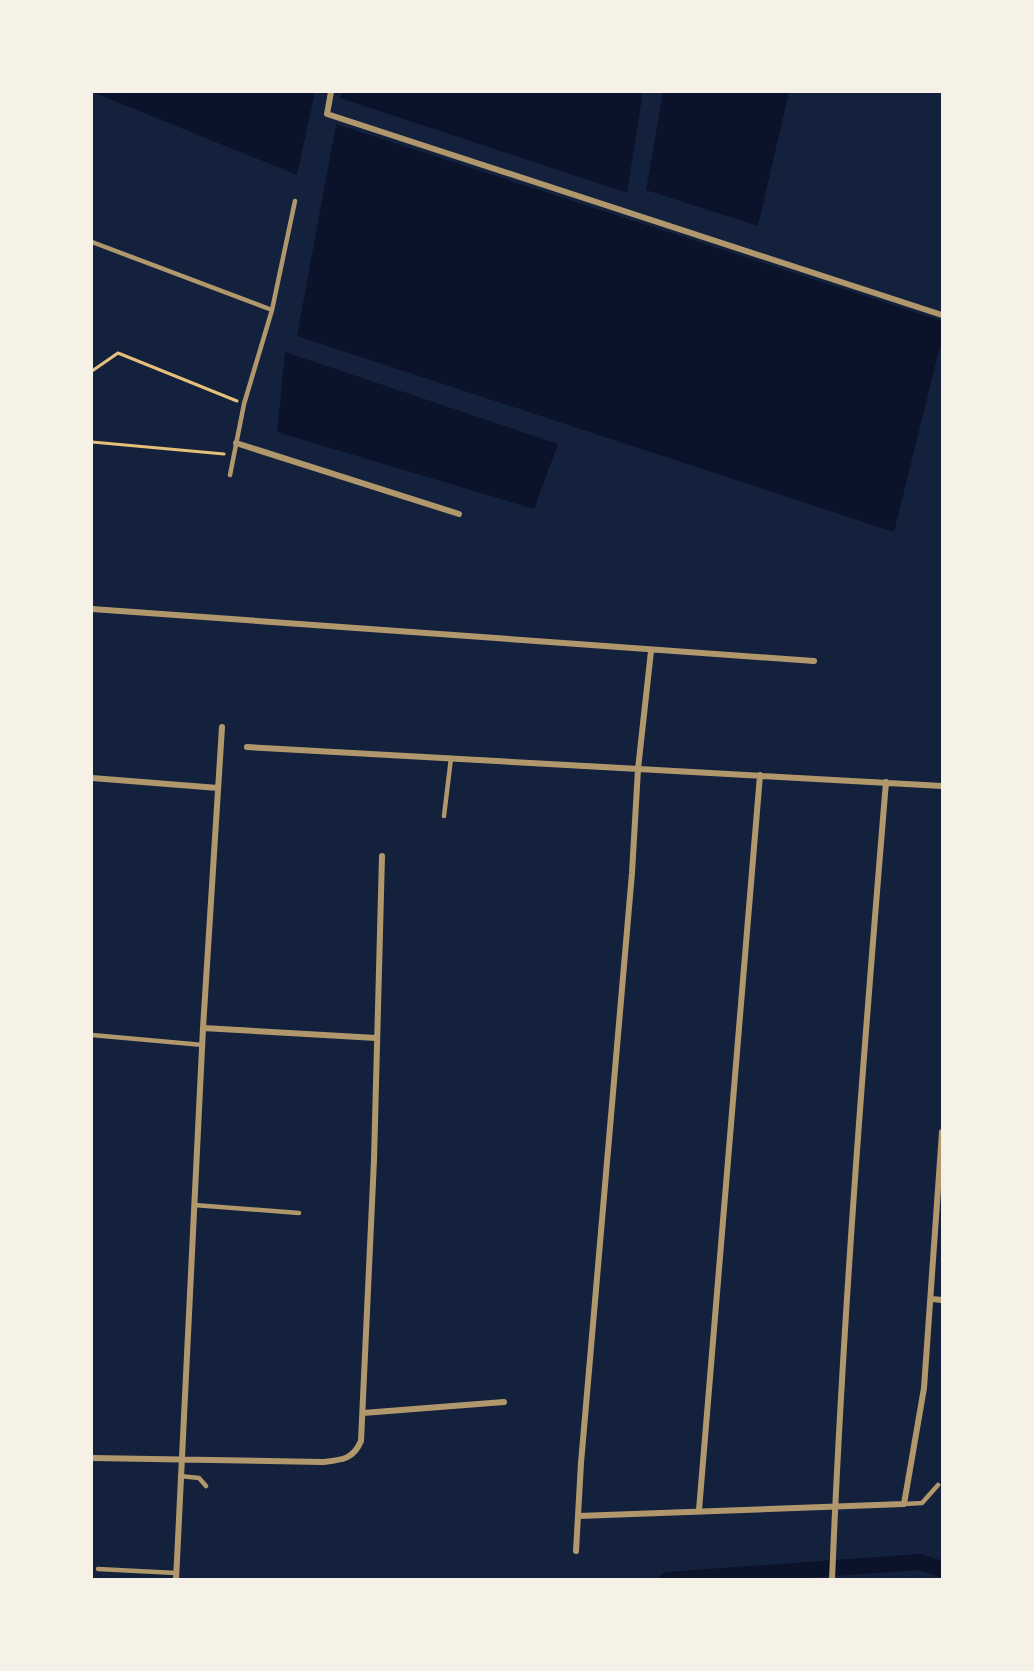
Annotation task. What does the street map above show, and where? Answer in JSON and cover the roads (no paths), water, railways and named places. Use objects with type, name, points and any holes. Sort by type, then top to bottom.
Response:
[{"type":"street","points":[[332,92],[327,114],[942,315]]},
{"type":"street","points":[[236,443],[459,514]]},
{"type":"street","points":[[92,609],[814,661]]},
{"type":"street","points":[[576,1551],[638,769],[651,651]]},
{"type":"street","points":[[176,1576],[202,1045],[222,727]]},
{"type":"street","points":[[248,747],[942,786]]},
{"type":"street","points":[[699,1510],[760,775]]},
{"type":"street","points":[[92,778],[218,788]]},
{"type":"street","points":[[832,1580],[833,1508],[856,1137],[886,782]]},
{"type":"street","points":[[92,1458],[322,1462],[346,1460],[356,1453],[362,1441],[381,856]]},
{"type":"street","points":[[203,1028],[376,1038]]},
{"type":"street","points":[[578,1516],[904,1504],[920,1416],[932,1299],[940,1199],[942,1132]]},
{"type":"street","points":[[932,1299],[942,1300]]},
{"type":"street","points":[[363,1413],[504,1402]]},
{"type":"lane","points":[[230,475],[244,404],[272,310],[295,201]]},
{"type":"lane","points":[[92,242],[272,310]]},
{"type":"lane","points":[[444,816],[451,758]]},
{"type":"lane","points":[[92,1035],[202,1045]]},
{"type":"lane","points":[[194,1205],[299,1213]]},
{"type":"lane","points":[[180,1476],[199,1478],[206,1486]]},
{"type":"lane","points":[[904,1504],[922,1503],[938,1485]]},
{"type":"lane","points":[[98,1569],[176,1576]]},
{"type":"water","points":[[92,92],[315,92],[297,175]]},
{"type":"water","points":[[342,92],[643,92],[627,193],[340,98]]},
{"type":"water","points":[[663,92],[789,92],[758,226],[646,190]]},
{"type":"water","points":[[336,124],[942,321],[942,338],[894,532],[297,336]]},
{"type":"water","points":[[285,352],[558,444],[534,509],[277,432]]},
{"type":"waterway","points":[[667,1580],[919,1562],[942,1569]]}]
